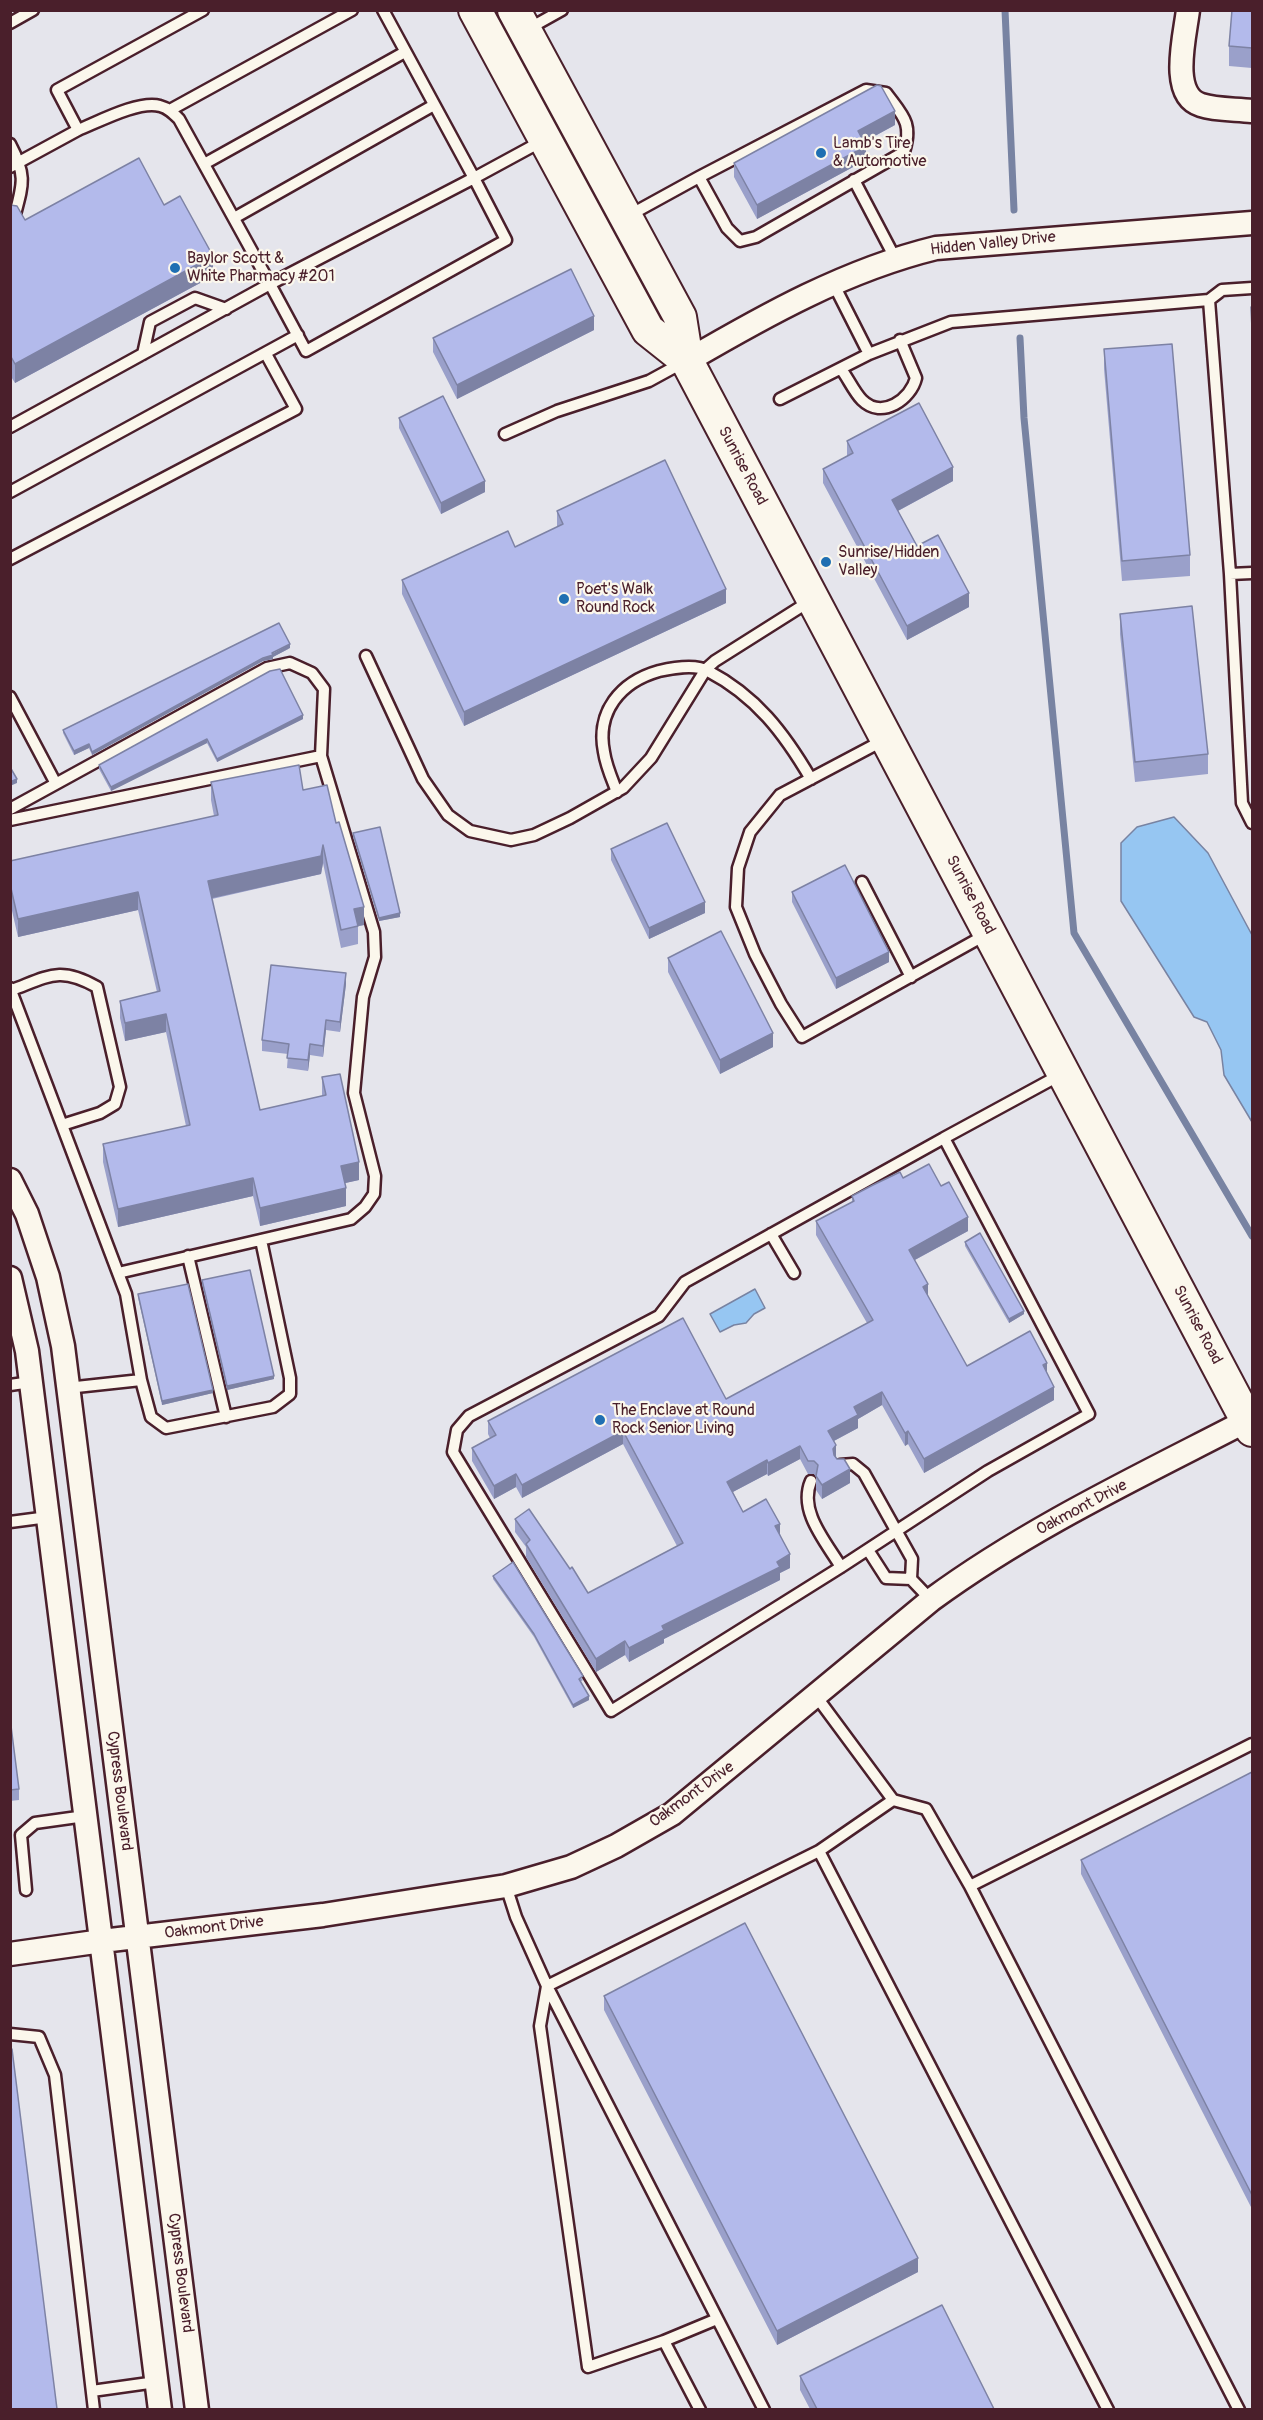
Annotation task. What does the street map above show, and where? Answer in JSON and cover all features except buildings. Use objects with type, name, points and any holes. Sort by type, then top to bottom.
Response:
[{"type":"main road","name":"Sunrise Road","points":[[475,10],[648,330],[687,361]]},
{"type":"main road","name":"Sunrise Road","points":[[520,21],[680,317],[687,361],[1250,1425]]},
{"type":"street","points":[[1188,10],[1181,77],[1186,95],[1202,105],[1252,111]]},
{"type":"street","name":"Hidden Valley Drive","points":[[687,361],[764,315],[833,283],[895,258],[936,248],[1252,223]]},
{"type":"street","name":"Cypress Boulevard","points":[[10,1180],[27,1214],[48,1277],[63,1346],[197,2409]]},
{"type":"street","points":[[10,1278],[27,1351],[21,1384],[48,1517],[160,2409]]},
{"type":"street","name":"Oakmont Drive","points":[[10,1954],[323,1915],[506,1886],[571,1867],[672,1814],[931,1600],[975,1568],[1022,1539],[1250,1425]]},
{"type":"lane","points":[[10,23],[33,10]]},
{"type":"lane","points":[[78,130],[57,90],[203,10]]},
{"type":"lane","points":[[170,110],[352,10]]},
{"type":"lane","points":[[15,164],[78,130],[140,106],[157,105],[170,110],[179,119],[306,351],[506,240],[383,10]]},
{"type":"lane","points":[[520,21],[562,10]]},
{"type":"lane","points":[[204,164],[405,52]]},
{"type":"lane","points":[[627,216],[699,177],[866,90],[886,93],[904,117],[909,134],[904,152],[756,237],[740,240],[727,228],[699,177]]},
{"type":"lane","points":[[234,218],[434,105]]},
{"type":"lane","points":[[10,428],[270,284],[544,140]]},
{"type":"lane","points":[[10,144],[23,183],[13,219]]},
{"type":"lane","points":[[854,180],[895,258]]},
{"type":"lane","points":[[833,283],[869,354]]},
{"type":"lane","points":[[780,399],[900,340],[951,322],[1209,300],[1222,290],[1252,288]]},
{"type":"lane","points":[[143,354],[150,322],[195,298],[226,309]]},
{"type":"lane","points":[[1209,300],[1230,574],[1242,803],[1252,823]]},
{"type":"lane","points":[[10,492],[298,335]]},
{"type":"lane","points":[[841,369],[863,401],[875,407],[887,407],[898,403],[912,390],[916,378],[900,340]]},
{"type":"lane","points":[[10,559],[296,409],[266,354]]},
{"type":"lane","points":[[505,434],[557,411],[649,381],[687,361]]},
{"type":"lane","points":[[1230,574],[1252,573]]},
{"type":"lane","points":[[366,656],[423,779],[448,815],[471,831],[511,840],[534,835],[570,818],[616,792],[635,777],[651,758],[706,669],[813,599]]},
{"type":"lane","points":[[10,808],[267,668],[290,663],[312,673],[324,690],[321,756],[374,932],[375,957],[363,997],[354,1093],[375,1176],[374,1194],[365,1208],[351,1219],[118,1273]]},
{"type":"lane","points":[[616,792],[605,760],[602,733],[607,711],[616,695],[633,681],[649,674],[677,668],[706,669],[763,709],[793,749],[811,779]]},
{"type":"lane","points":[[10,697],[55,782]]},
{"type":"lane","points":[[887,739],[780,795],[750,832],[738,868],[736,907],[755,954],[781,1004],[802,1037],[989,933]]},
{"type":"lane","points":[[10,820],[321,756]]},
{"type":"lane","points":[[862,882],[911,977]]},
{"type":"lane","points":[[62,1125],[100,1113],[115,1104],[120,1087],[97,987],[77,976],[58,974],[11,989],[62,1125],[126,1294],[141,1380],[151,1416],[166,1428],[273,1407],[290,1394],[290,1378],[261,1240]]},
{"type":"lane","points":[[944,1138],[1089,1414],[988,1471],[898,1531],[611,1711],[453,1452],[458,1430],[469,1416],[659,1316],[685,1282],[944,1138],[1063,1073]]},
{"type":"lane","points":[[771,1234],[794,1274]]},
{"type":"lane","points":[[188,1256],[226,1417]]},
{"type":"lane","points":[[67,1388],[141,1380]]},
{"type":"lane","points":[[840,1465],[853,1464],[864,1473],[912,1559],[911,1579]]},
{"type":"lane","points":[[811,1481],[806,1492],[809,1511],[841,1567]]},
{"type":"lane","points":[[10,1522],[48,1517]]},
{"type":"lane","points":[[868,1550],[886,1578],[911,1579],[931,1600]]},
{"type":"lane","points":[[816,1696],[893,1800],[927,1809],[970,1886],[1239,2409]]},
{"type":"lane","points":[[970,1886],[1252,1744]]},
{"type":"lane","points":[[547,1986],[819,1851],[893,1800]]},
{"type":"lane","points":[[26,1890],[21,1835],[35,1823],[85,1816]]},
{"type":"lane","points":[[819,1851],[1108,2409]]},
{"type":"lane","points":[[506,1886],[516,1917],[547,1986],[764,2409]]},
{"type":"lane","points":[[547,1986],[540,2026],[588,2367],[664,2341],[717,2319]]},
{"type":"lane","points":[[10,2034],[39,2037],[55,2075],[94,2409]]},
{"type":"lane","points":[[664,2341],[700,2409]]},
{"type":"lane","points":[[92,2391],[156,2382]]},
{"type":"water","points":[[1174,817],[1208,853],[1252,935],[1252,1122],[1224,1075],[1221,1050],[1207,1022],[1194,1017],[1121,901],[1121,843],[1137,827]]},
{"type":"water","points":[[755,1289],[765,1308],[754,1314],[746,1323],[734,1325],[720,1332],[710,1314]]},
{"type":"waterway","points":[[1005,10],[1014,210]]},
{"type":"waterway","points":[[1020,338],[1024,418],[1074,933],[1252,1236]]},
{"type":"place","name":"Lamb's Tire & Automotive","points":[[821,153]]},
{"type":"place","name":"Baylor Scott & White Pharmacy #201","points":[[175,268]]},
{"type":"place","name":"Sunrise/Hidden Valley","points":[[826,562]]},
{"type":"place","name":"Poet's Walk Round Rock","points":[[564,599]]},
{"type":"place","name":"The Enclave at Round Rock Senior Living","points":[[600,1420]]}]
